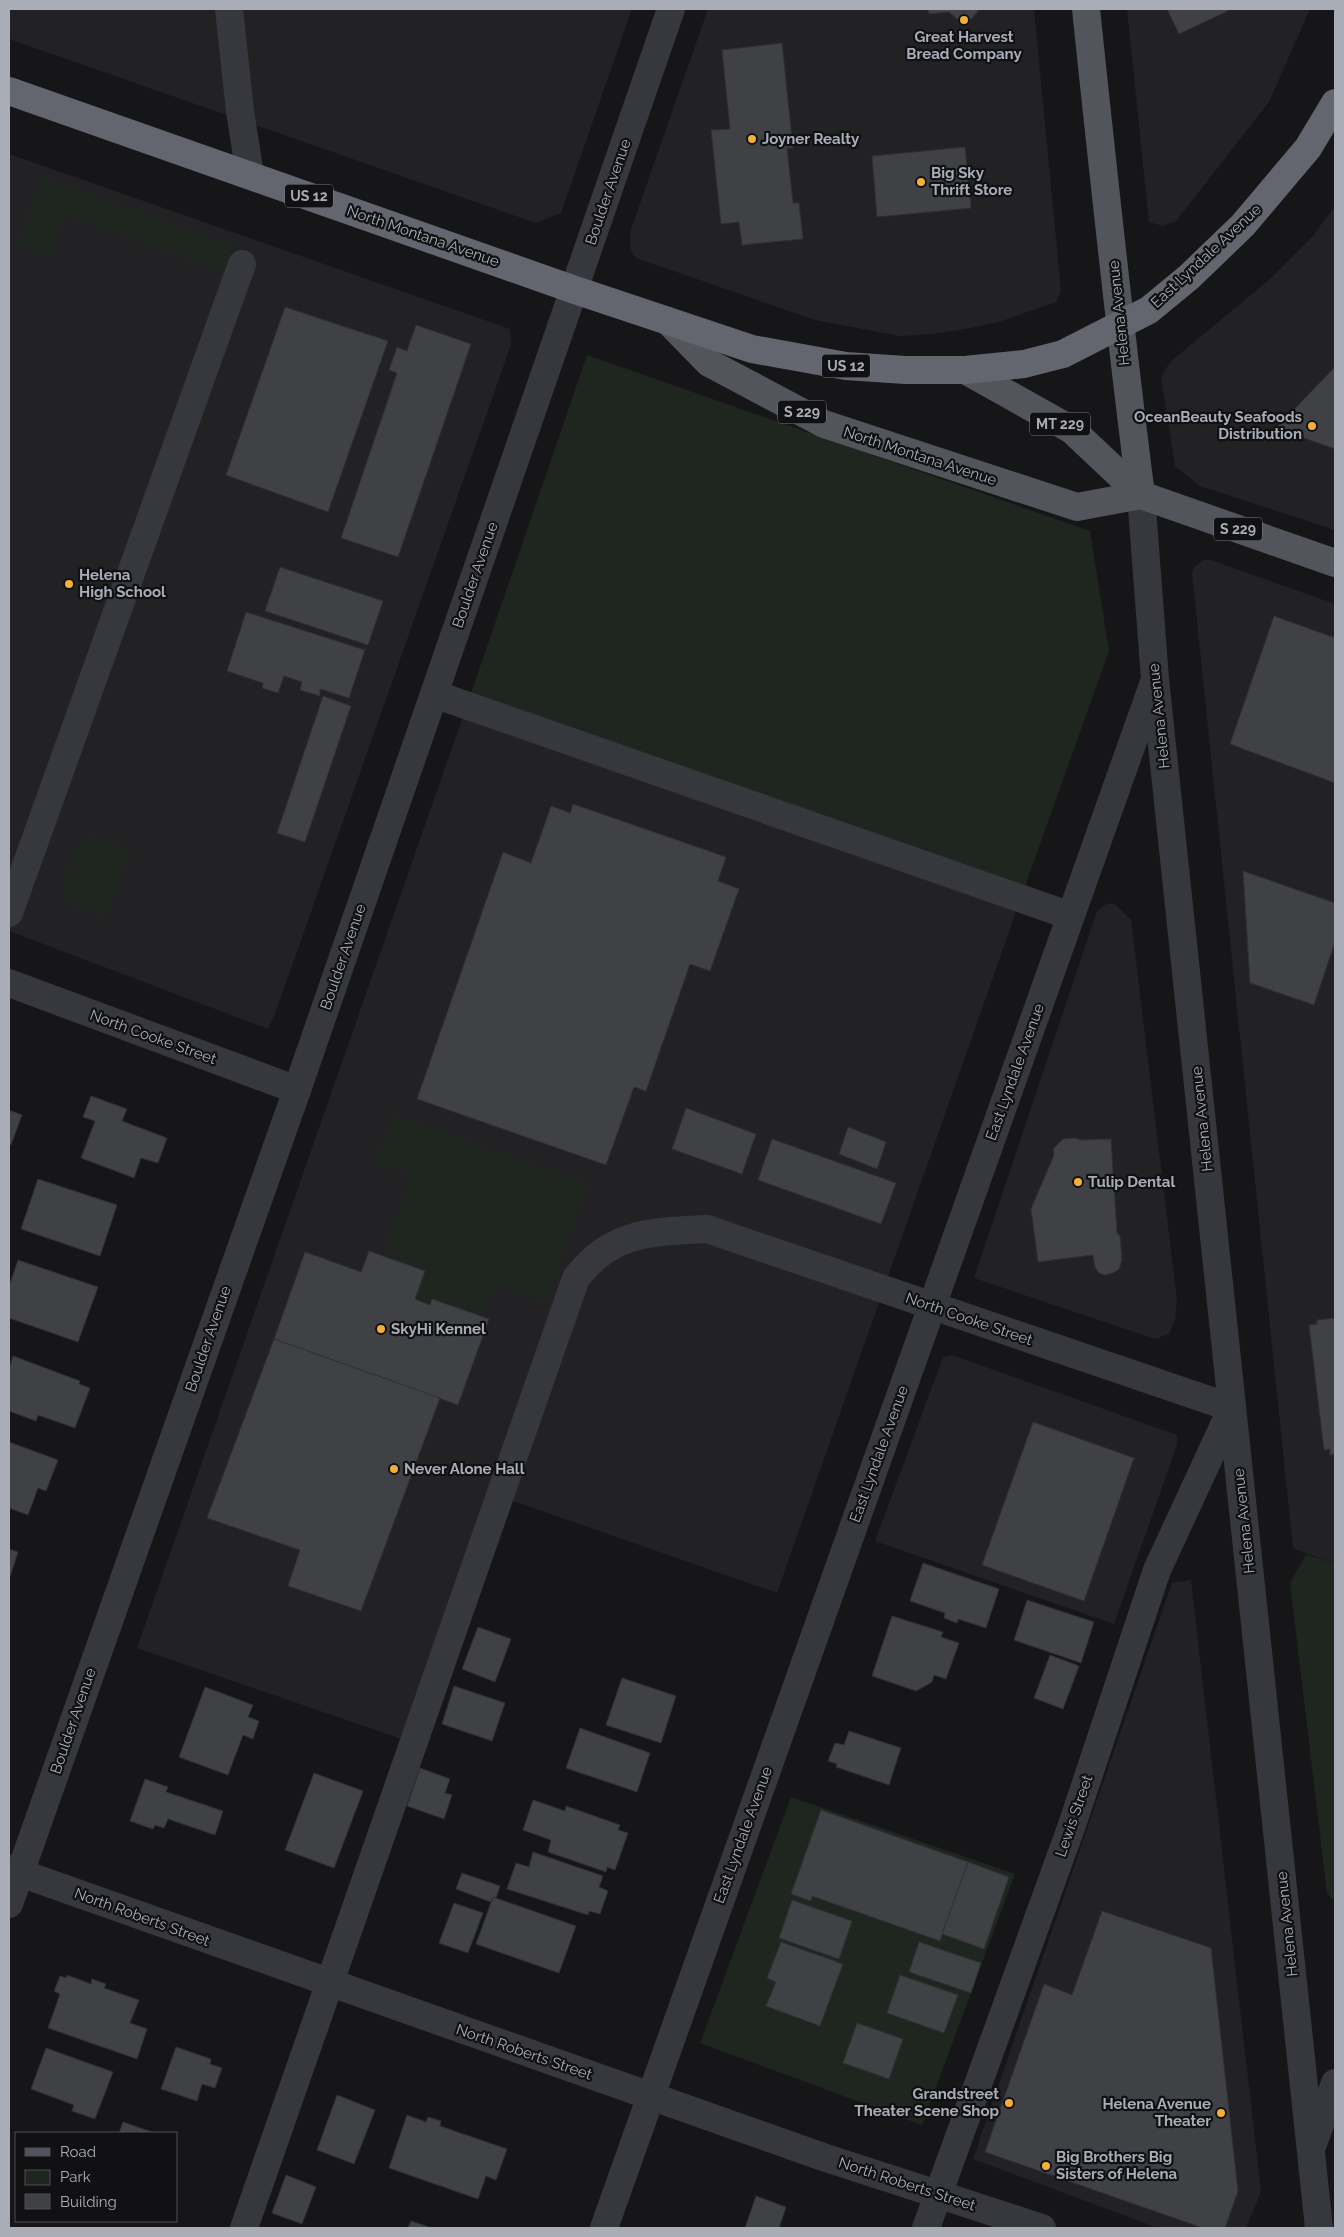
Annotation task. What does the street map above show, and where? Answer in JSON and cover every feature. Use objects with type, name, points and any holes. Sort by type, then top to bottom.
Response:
[{"type":"highway","name":"North Montana Avenue","points":[[9,91],[575,290],[752,349],[846,366],[905,370],[965,370],[1024,364],[1062,354],[1119,325]]},
{"type":"highway","name":"East Lyndale Avenue","points":[[1119,325],[1149,310],[1189,276],[1243,225],[1308,148],[1335,104]]},
{"type":"main road","name":"Helena Avenue","points":[[1086,9],[1113,251],[1119,325],[1141,495]]},
{"type":"main road","name":"North Montana Avenue","points":[[668,321],[709,363],[824,424],[1077,507],[1141,495]]},
{"type":"main road","name":"North Montana Avenue","points":[[965,370],[1072,430],[1141,495],[1335,563]]},
{"type":"street","points":[[229,9],[240,111],[250,175]]},
{"type":"street","name":"Boulder Avenue","points":[[9,1904],[14,1871],[297,1090],[671,9]]},
{"type":"street","points":[[9,913],[242,264]]},
{"type":"street","name":"Helena Avenue","points":[[1141,495],[1155,679],[1319,2228]]},
{"type":"street","name":"East Lyndale Avenue","points":[[604,2228],[1155,679]]},
{"type":"street","points":[[434,694],[1071,916]]},
{"type":"street","name":"North Cooke Street","points":[[9,984],[297,1090]]},
{"type":"street","name":"North Cooke Street","points":[[329,1984],[576,1278],[596,1257],[624,1240],[654,1232],[707,1229],[1232,1408]]},
{"type":"street","name":"Lewis Street","points":[[926,2228],[1072,1825],[1157,1570],[1232,1408]]},
{"type":"street","name":"North Roberts Street","points":[[14,1871],[329,1984],[824,2157],[1042,2228]]},
{"type":"street","points":[[244,2228],[329,1984]]},
{"type":"street","points":[[1311,2150],[1335,2083]]},
{"type":"shaded area","points":[[9,9],[632,9],[561,213],[536,223],[9,39]]},
{"type":"shaded area","points":[[708,9],[1034,9],[1061,291],[1056,302],[1002,321],[971,328],[933,334],[899,336],[815,320],[636,258],[630,248],[630,232]]},
{"type":"shaded area","points":[[1127,9],[1310,9],[1269,102],[1176,221],[1163,226],[1149,222]]},
{"type":"shaded area","points":[[9,154],[510,329],[511,345],[275,1014],[268,1029],[9,931]]},
{"type":"shaded area","points":[[1335,206],[1335,530],[1200,486],[1175,466],[1161,377],[1170,362],[1269,280],[1312,237]]},
{"type":"shaded area","points":[[1204,560],[1211,560],[1335,604],[1335,1564],[1293,1548],[1192,573],[1194,567]]},
{"type":"shaded area","points":[[467,705],[1023,892],[777,1593],[499,1496],[413,1743],[137,1648]]},
{"type":"shaded area","points":[[1108,903],[1116,905],[1131,920],[1177,1300],[1175,1319],[1169,1334],[1155,1339],[974,1278],[1097,911]]},
{"type":"shaded area","points":[[952,1355],[1177,1435],[1177,1445],[1114,1624],[875,1541],[943,1357]]},
{"type":"shaded area","points":[[1191,1580],[1261,2192],[1246,2228],[1158,2228],[973,2159],[1172,1583]]},
{"type":"green space","points":[[42,177],[234,246],[224,272],[65,215],[49,257],[17,246]]},
{"type":"green space","points":[[587,355],[1090,531],[1109,651],[1023,892],[467,705]]},
{"type":"green space","points":[[93,836],[131,849],[106,917],[69,905],[66,895],[66,875],[69,866],[78,850]]},
{"type":"green space","points":[[393,1114],[588,1184],[546,1303],[494,1284],[482,1316],[432,1299],[430,1305],[415,1299],[425,1271],[383,1255],[411,1175],[376,1163]]},
{"type":"green space","points":[[1306,1554],[1335,1564],[1335,1902],[1327,1893],[1290,1583]]},
{"type":"green space","points":[[791,1797],[1015,1874],[922,2125],[700,2043]]},
{"type":"building","name":"Great Harvest Bread Company","points":[[928,9],[987,9],[979,10],[965,26],[949,12],[929,14]]},
{"type":"building","points":[[1167,9],[1232,9],[1179,34]]},
{"type":"building","name":"Joyner Realty","points":[[782,43],[793,148],[787,148],[793,203],[799,203],[803,239],[742,245],[739,222],[721,224],[711,130],[730,129],[722,50]]},
{"type":"building","name":"Big Sky Thrift Store","points":[[965,147],[971,208],[877,217],[872,156]]},
{"type":"building","points":[[285,307],[388,341],[328,512],[226,475]]},
{"type":"building","points":[[416,325],[471,344],[398,557],[341,538],[397,373],[389,370],[397,347],[407,351]]},
{"type":"building","points":[[1335,367],[1335,449],[1276,428]]},
{"type":"building","points":[[280,567],[383,601],[368,645],[265,611]]},
{"type":"building","points":[[246,612],[365,650],[349,698],[320,689],[320,696],[300,690],[302,682],[284,676],[278,693],[262,688],[263,683],[227,671]]},
{"type":"building","points":[[1274,616],[1335,638],[1335,783],[1230,744]]},
{"type":"building","points":[[323,696],[351,706],[305,842],[277,833]]},
{"type":"building","points":[[573,804],[726,857],[718,881],[739,889],[710,971],[690,964],[646,1091],[634,1087],[606,1165],[417,1099],[503,852],[531,863],[551,806],[570,813]]},
{"type":"building","points":[[1243,871],[1335,903],[1335,942],[1314,1005],[1250,983]]},
{"type":"building","points":[[91,1096],[127,1109],[122,1121],[167,1138],[158,1163],[141,1158],[134,1178],[81,1158],[95,1121],[83,1117]]},
{"type":"building","points":[[686,1108],[756,1134],[742,1174],[672,1149]]},
{"type":"building","points":[[9,1110],[22,1115],[11,1145],[9,1144]]},
{"type":"building","points":[[848,1127],[886,1142],[877,1169],[839,1154]]},
{"type":"building","name":"Tulip Dental","points":[[1075,1138],[1081,1140],[1111,1139],[1117,1233],[1120,1236],[1122,1260],[1119,1269],[1105,1275],[1099,1273],[1095,1267],[1093,1255],[1038,1262],[1031,1209],[1054,1155],[1053,1149],[1063,1139]]},
{"type":"building","points":[[772,1139],[896,1183],[881,1224],[758,1180]]},
{"type":"building","points":[[38,1179],[117,1205],[100,1256],[21,1229]]},
{"type":"building","name":"SkyHi Kennel","points":[[369,1251],[425,1271],[415,1299],[430,1305],[432,1299],[489,1319],[458,1405],[274,1339],[305,1252],[361,1272]]},
{"type":"building","points":[[18,1260],[98,1287],[78,1342],[9,1318],[9,1287]]},
{"type":"building","points":[[1335,1318],[1335,1454],[1330,1455],[1330,1449],[1324,1450],[1309,1325],[1317,1324],[1317,1320]]},
{"type":"building","points":[[274,1339],[440,1398],[361,1611],[288,1586],[300,1550],[207,1518]]},
{"type":"building","points":[[13,1356],[80,1381],[79,1384],[90,1388],[75,1428],[38,1415],[36,1421],[9,1411],[9,1369]]},
{"type":"building","points":[[1033,1422],[1134,1458],[1084,1601],[982,1565]]},
{"type":"building","points":[[9,1442],[58,1460],[46,1491],[38,1488],[28,1515],[9,1508]]},
{"type":"building","points":[[9,1549],[18,1552],[10,1577],[9,1576]]},
{"type":"building","points":[[923,1563],[999,1589],[986,1628],[958,1619],[957,1623],[944,1618],[945,1613],[910,1601]]},
{"type":"building","points":[[1027,1600],[1094,1622],[1081,1663],[1014,1640]]},
{"type":"building","points":[[892,1616],[943,1632],[941,1637],[959,1643],[946,1679],[934,1675],[932,1682],[916,1691],[872,1676]]},
{"type":"building","points":[[478,1627],[511,1639],[495,1682],[462,1669]]},
{"type":"building","points":[[1050,1655],[1079,1666],[1063,1709],[1034,1698]]},
{"type":"building","points":[[622,1678],[676,1696],[661,1743],[606,1725]]},
{"type":"building","points":[[454,1686],[505,1703],[492,1741],[442,1724]]},
{"type":"building","points":[[205,1687],[253,1705],[248,1717],[259,1721],[253,1739],[243,1735],[228,1775],[179,1757]]},
{"type":"building","points":[[580,1728],[650,1753],[637,1792],[566,1768]]},
{"type":"building","points":[[849,1731],[901,1748],[889,1785],[836,1767],[837,1764],[828,1761],[835,1743],[844,1745]]},
{"type":"building","points":[[420,1768],[450,1779],[445,1793],[452,1795],[444,1819],[407,1806]]},
{"type":"building","points":[[314,1773],[363,1791],[334,1868],[285,1850]]},
{"type":"building","points":[[145,1779],[168,1787],[166,1792],[223,1811],[215,1835],[168,1819],[164,1828],[155,1825],[153,1829],[130,1821]]},
{"type":"building","points":[[533,1800],[565,1811],[566,1806],[620,1825],[618,1830],[628,1833],[615,1870],[607,1867],[606,1872],[548,1852],[551,1840],[523,1830]]},
{"type":"building","points":[[821,1810],[968,1862],[940,1941],[812,1896],[811,1901],[791,1894]]},
{"type":"building","points":[[533,1852],[603,1876],[599,1887],[608,1891],[600,1914],[589,1911],[588,1915],[507,1889],[516,1863],[529,1867]]},
{"type":"building","points":[[968,1862],[1009,1877],[984,1949],[942,1934]]},
{"type":"building","points":[[462,1873],[500,1886],[496,1898],[493,1897],[491,1902],[456,1889]]},
{"type":"building","points":[[493,1897],[576,1926],[559,1973],[476,1944]]},
{"type":"building","points":[[792,1900],[852,1921],[839,1959],[779,1938]]},
{"type":"building","points":[[454,1903],[483,1913],[468,1953],[439,1943]]},
{"type":"building","points":[[1102,1911],[1211,1948],[1238,2191],[1225,2228],[1203,2228],[985,2152],[1044,1984],[1072,1995]]},
{"type":"building","points":[[781,1942],[843,1964],[820,2026],[766,2006],[776,1982],[767,1978]]},
{"type":"building","points":[[919,1942],[981,1963],[971,1993],[909,1972]]},
{"type":"building","points":[[67,1975],[91,1984],[92,1979],[106,1984],[104,1988],[139,2000],[130,2023],[147,2029],[137,2059],[48,2028],[60,1994],[54,1991],[60,1976],[66,1978]]},
{"type":"building","points":[[900,1975],[958,1995],[944,2033],[887,2013]]},
{"type":"building","points":[[857,2023],[903,2039],[889,2079],[843,2063]]},
{"type":"building","points":[[176,2047],[211,2059],[210,2064],[222,2068],[215,2088],[202,2084],[197,2101],[161,2089]]},
{"type":"building","points":[[46,2048],[113,2072],[95,2119],[72,2111],[74,2105],[31,2089]]},
{"type":"building","points":[[337,2095],[375,2110],[354,2164],[317,2150]]},
{"type":"building","points":[[407,2115],[426,2122],[428,2117],[441,2121],[440,2126],[507,2149],[496,2180],[486,2176],[478,2199],[389,2168]]},
{"type":"building","points":[[123,2122],[152,2132],[119,2132]]},
{"type":"building","points":[[286,2175],[316,2187],[302,2224],[272,2213]]},
{"type":"building","points":[[756,2196],[786,2207],[779,2228],[745,2228]]},
{"type":"building","points":[[411,2221],[432,2228],[408,2228]]},
{"type":"place","name":"Great Harvest Bread Company","points":[[964,20]]},
{"type":"place","name":"Joyner Realty","points":[[752,139]]},
{"type":"place","name":"Big Sky Thrift Store","points":[[921,182]]},
{"type":"place","name":"OceanBeauty Seafoods Distribution","points":[[1312,426]]},
{"type":"place","name":"Helena High School","points":[[69,584]]},
{"type":"place","name":"Tulip Dental","points":[[1078,1182]]},
{"type":"place","name":"SkyHi Kennel","points":[[381,1329]]},
{"type":"place","name":"Never Alone Hall","points":[[394,1469]]},
{"type":"place","name":"Grandstreet Theater Scene Shop","points":[[1009,2103]]},
{"type":"place","name":"Helena Avenue Theater","points":[[1221,2113]]},
{"type":"place","name":"Big Brothers Big Sisters of Helena","points":[[1046,2166]]}]
